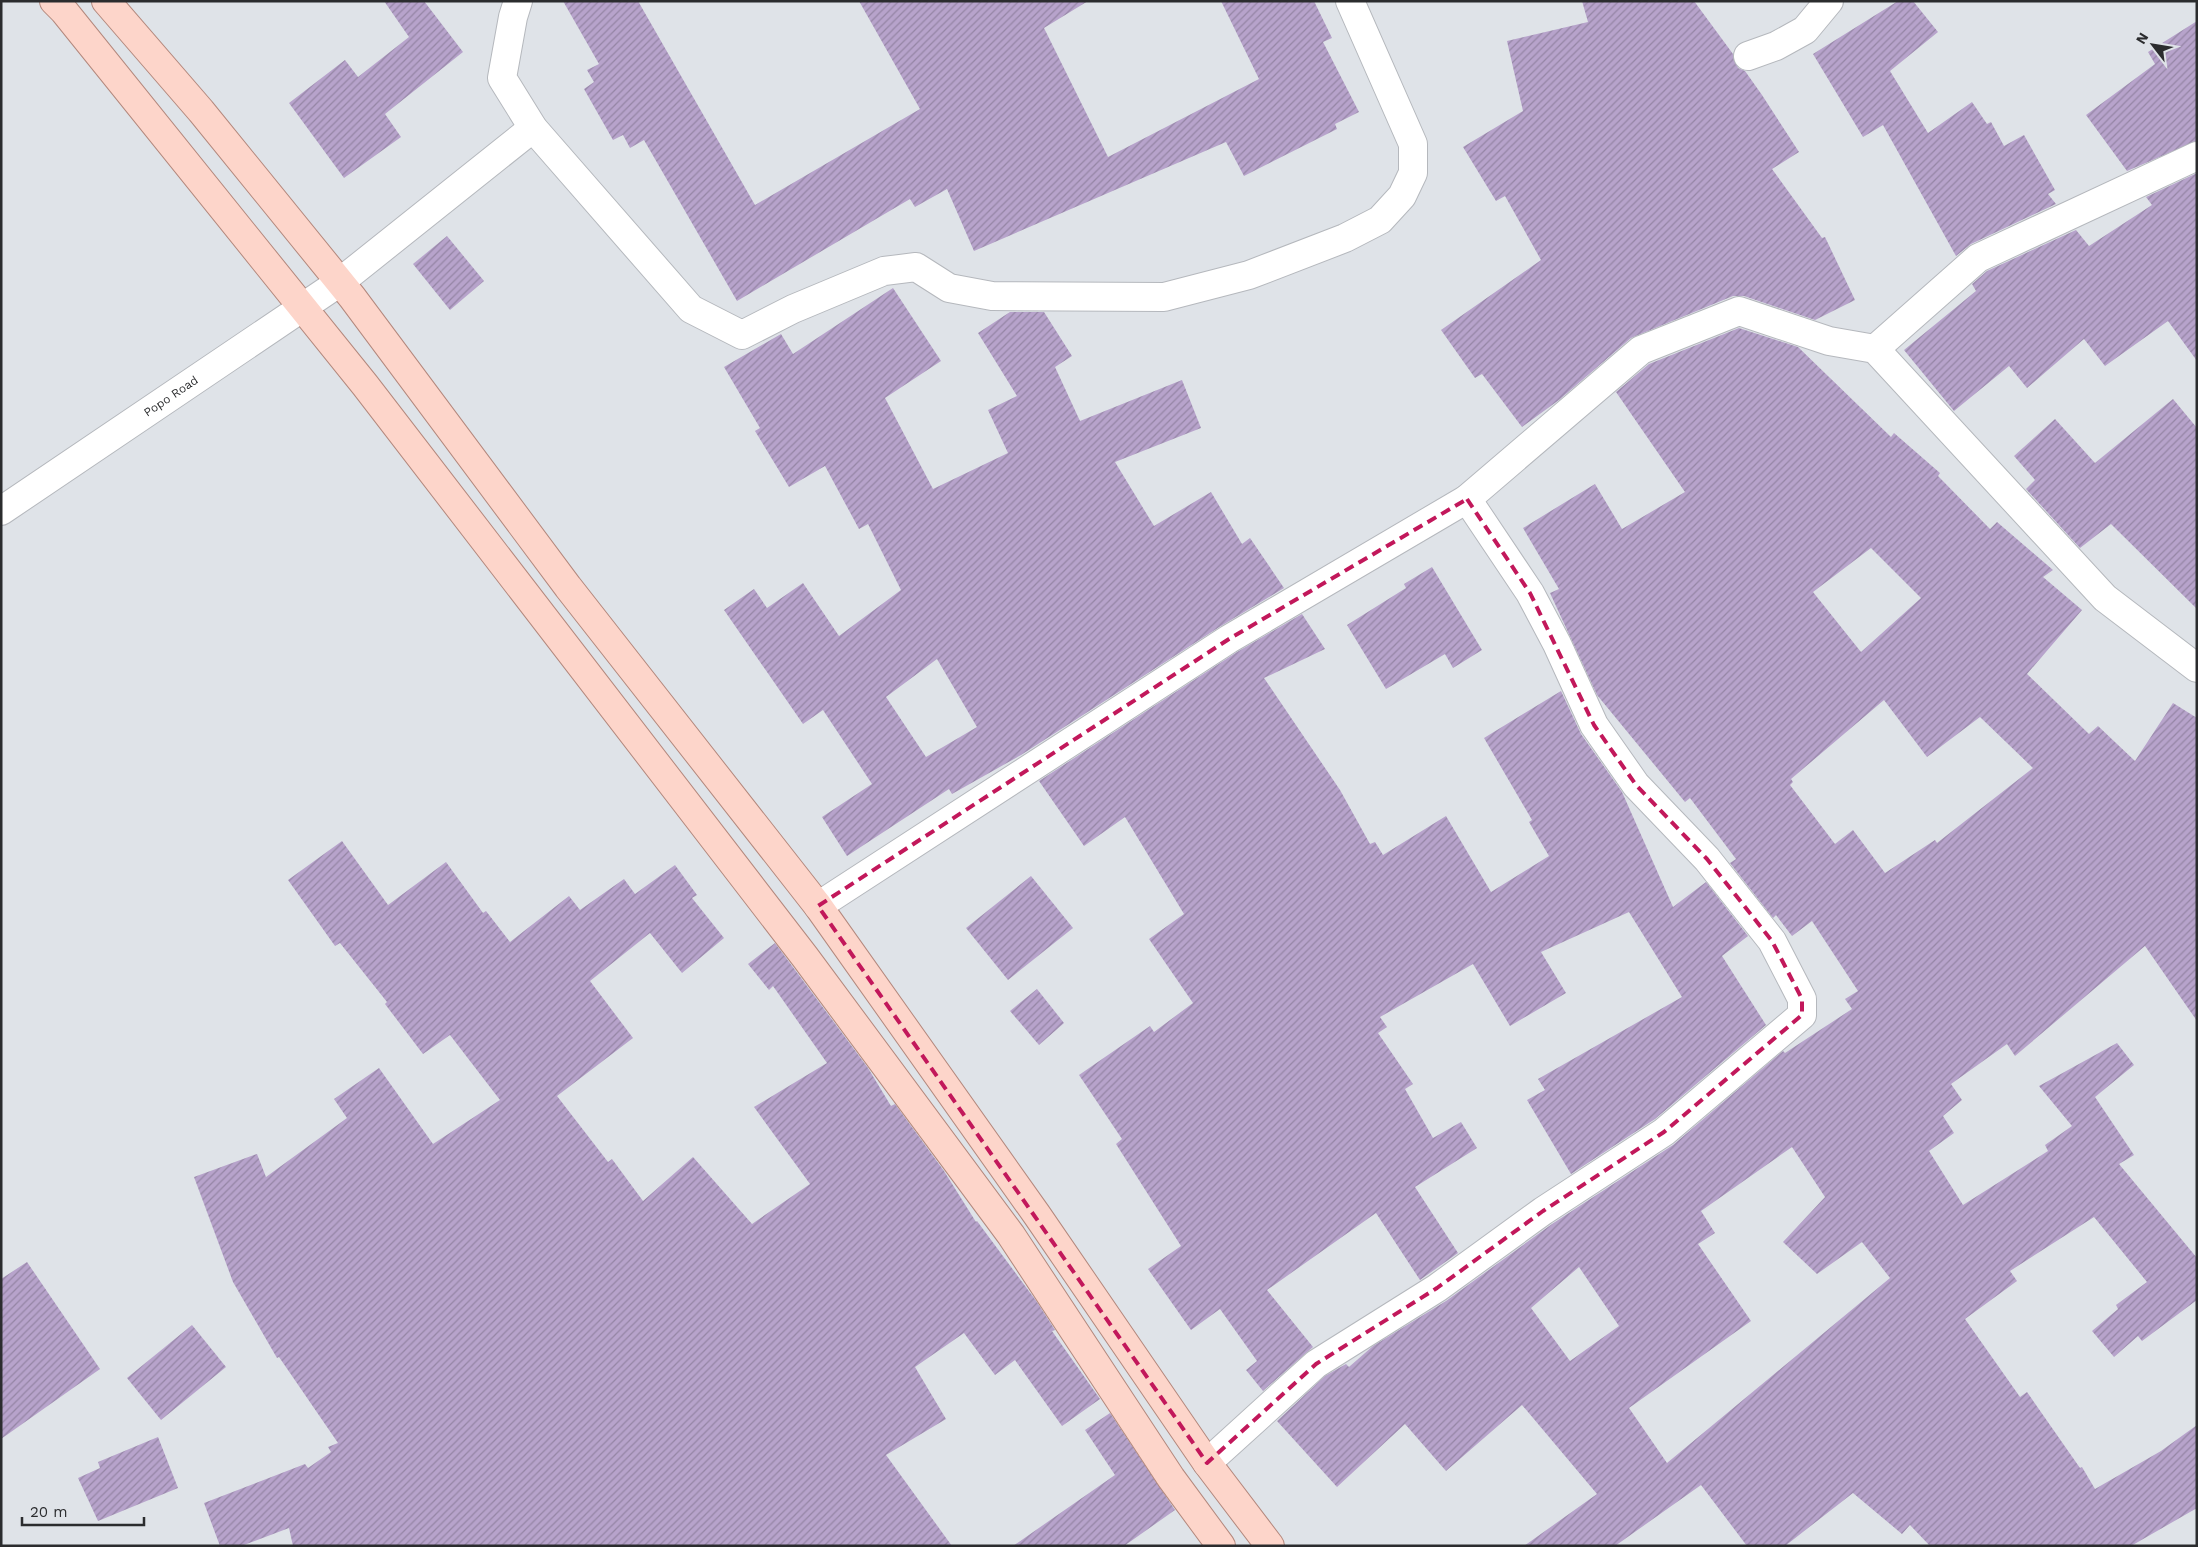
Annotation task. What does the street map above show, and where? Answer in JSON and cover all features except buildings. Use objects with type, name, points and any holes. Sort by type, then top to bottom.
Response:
[{"type":"main road","points":[[54,1],[303,308],[531,599],[805,956],[1011,1235],[1171,1478],[1222,1546]]},
{"type":"main road","points":[[106,1],[201,111],[340,282],[568,587],[818,906],[1037,1215],[1207,1463],[1270,1546]]},
{"type":"street","points":[[518,1],[513,17],[502,78],[533,128],[690,309],[742,335],[793,309],[884,271],[916,267],[949,288],[992,296],[1164,297],[1249,275],[1345,238],[1380,220],[1402,196],[1413,173],[1413,144],[1350,1]]},
{"type":"street","points":[[1748,56],[1776,46],[1805,30],[1829,1]]},
{"type":"street","name":"Popo Road","points":[[1,511],[340,282],[533,128]]},
{"type":"street","points":[[1875,350],[1978,258],[2197,156]]},
{"type":"street","points":[[818,906],[1229,640],[1467,498],[1641,350],[1739,311],[1829,341],[1875,350],[2105,598],[2197,668]]},
{"type":"street","points":[[1207,1463],[1316,1364],[1438,1288],[1543,1211],[1664,1132],[1802,1016],[1802,999],[1772,941],[1707,860],[1636,786],[1594,725],[1557,644],[1530,593],[1467,498]]},
{"type":"highlighted area","points":[[1467,499],[1530,593],[1594,725],[1636,785],[1707,859],[1772,941],[1802,999],[1802,1015],[1664,1132],[1543,1211],[1437,1288],[1316,1364],[1207,1463],[818,906],[1229,639]]}]
